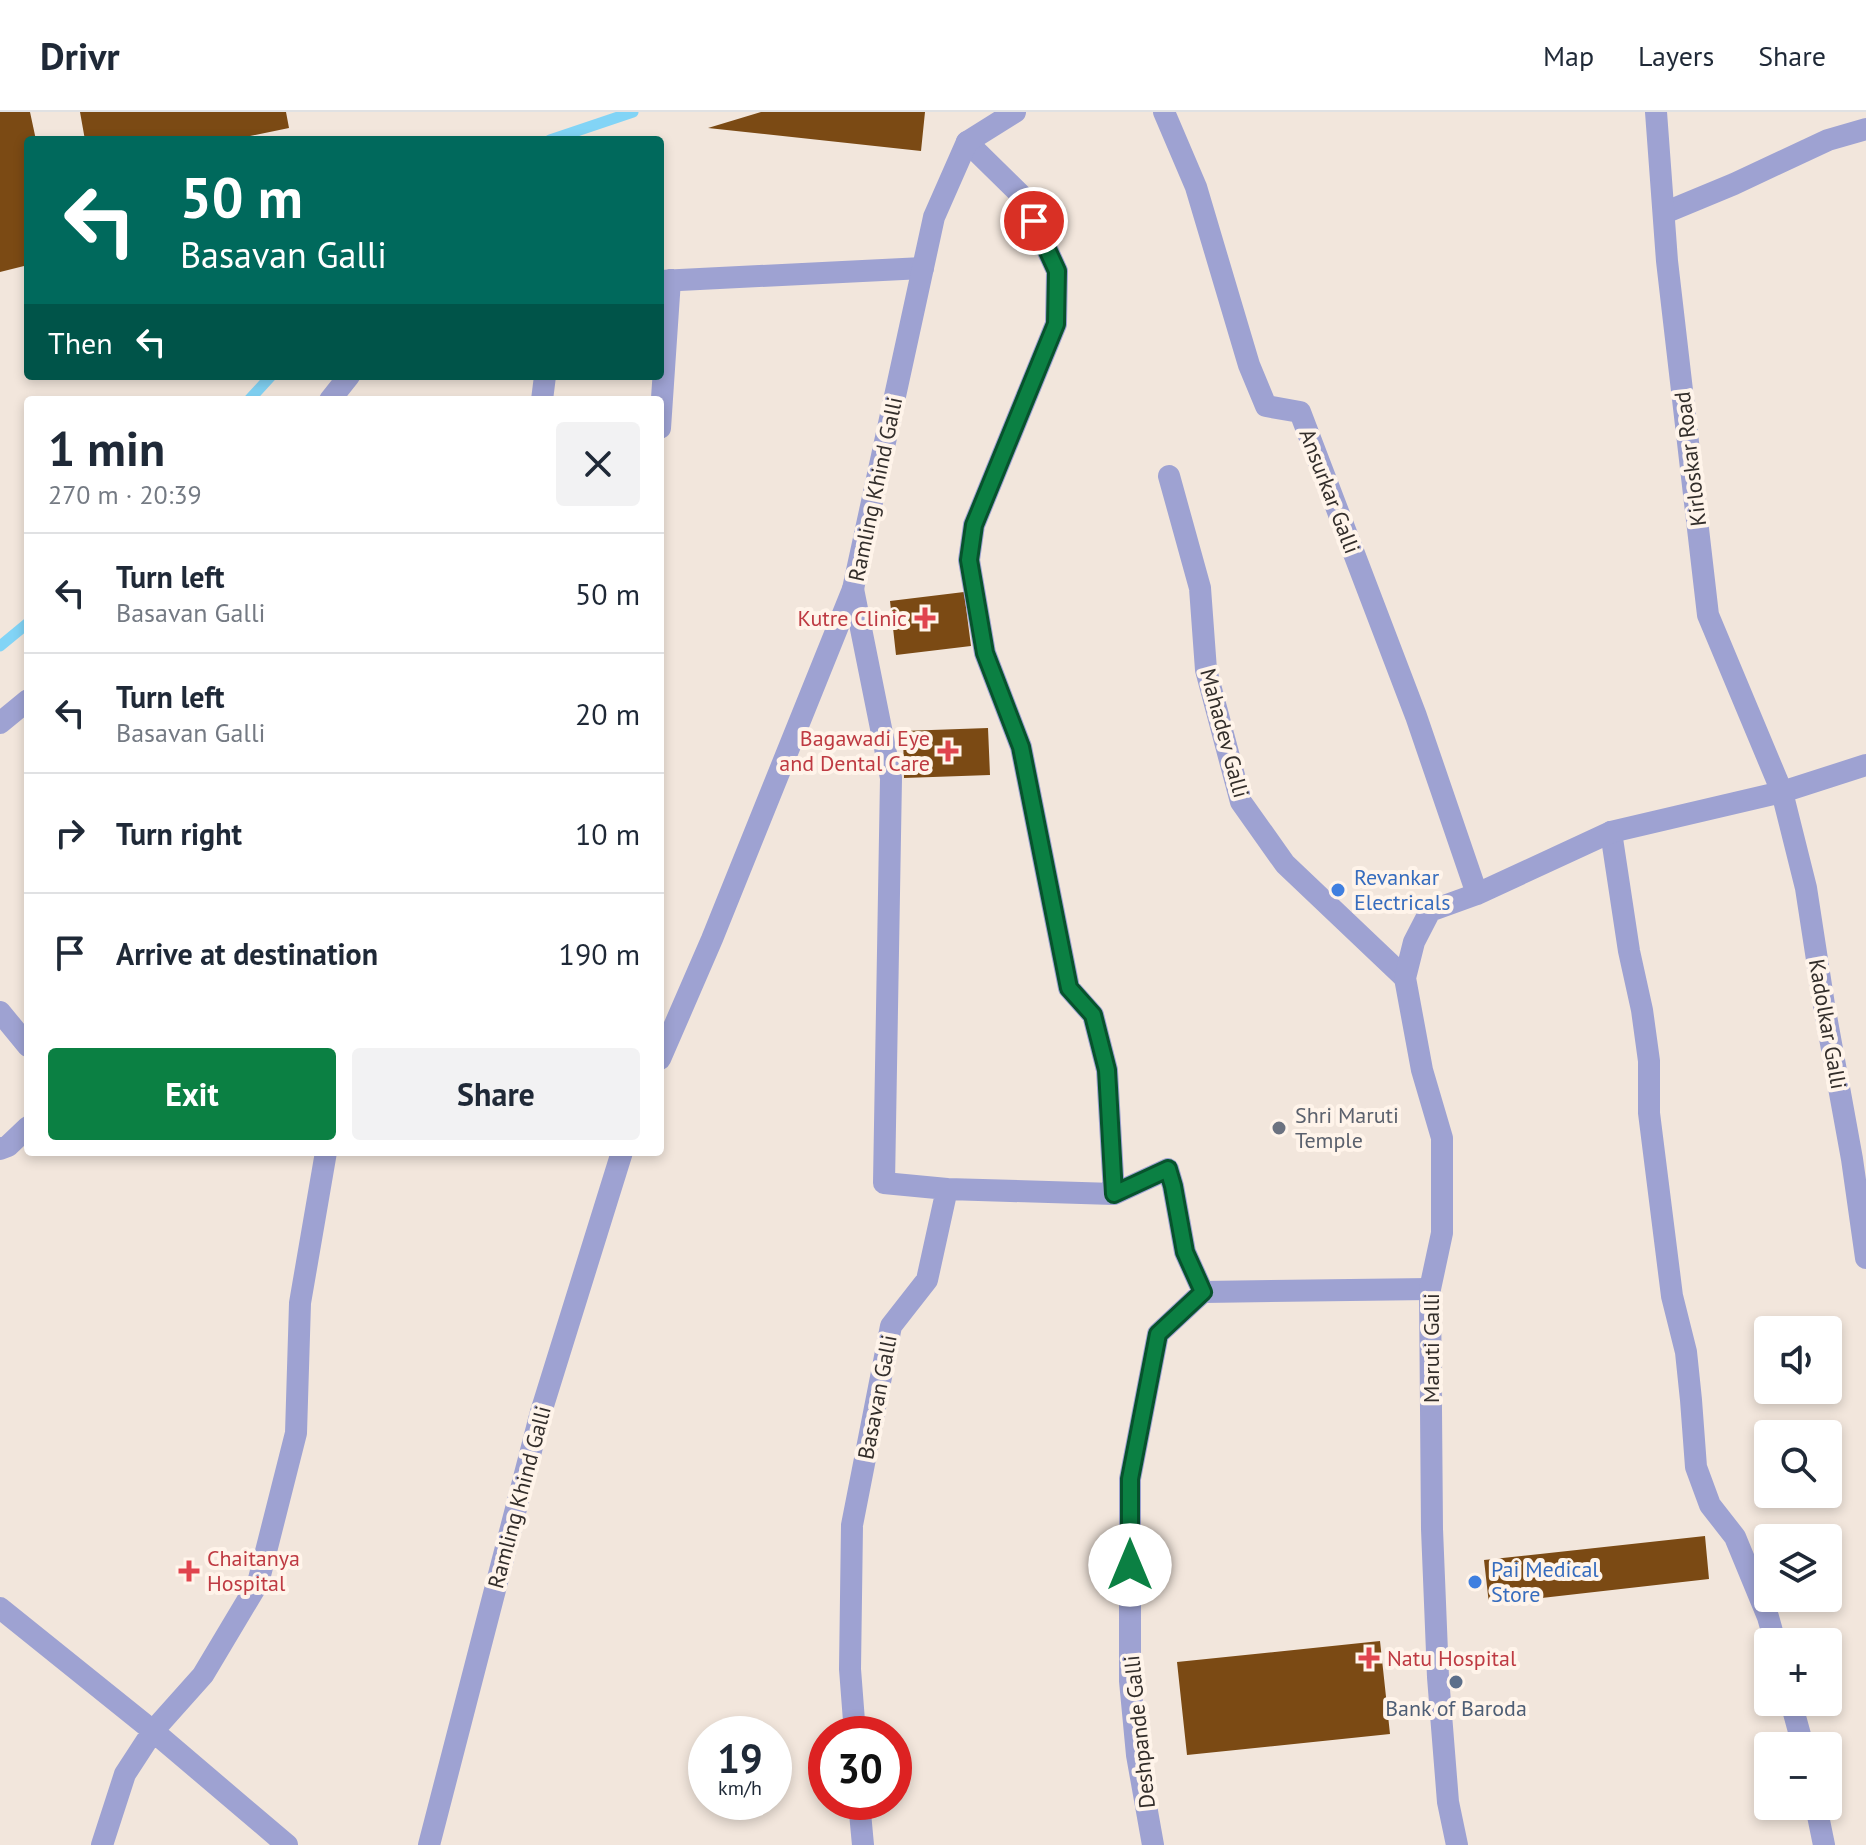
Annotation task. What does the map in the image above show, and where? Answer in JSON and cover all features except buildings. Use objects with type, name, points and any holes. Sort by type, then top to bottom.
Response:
[{"type":"street","points":[[1015,112],[967,142],[1023,197],[1057,271],[1056,324],[974,525],[969,560],[985,653],[1021,747],[1069,988],[1093,1015],[1107,1070],[1114,1194]]},
{"type":"street","name":"Ansurkar Galli","points":[[1164,112],[1196,187],[1249,365],[1266,406],[1300,412],[1416,716],[1477,894]]},
{"type":"street","name":"Kirloskar Road","points":[[1656,112],[1667,261],[1708,615],[1782,792]]},
{"type":"street","points":[[1664,213],[1828,140],[1866,129]]},
{"type":"street","name":"Ramling Khind Galli","points":[[664,1050],[853,589],[934,217],[967,142]]},
{"type":"street","points":[[664,310],[665,280],[923,268]]},
{"type":"street","points":[[333,396],[346,380]]},
{"type":"street","name":"Mahadev Galli","points":[[1169,476],[1200,588],[1206,670],[1241,802],[1285,864],[1405,978]]},
{"type":"street","points":[[853,589],[891,778],[884,1183],[947,1189],[1114,1194],[1168,1169],[1185,1252],[1203,1292],[1430,1289]]},
{"type":"street","points":[[0,723],[24,703]]},
{"type":"street","name":"Maruti Galli","points":[[1457,1845],[1448,1802],[1438,1677],[1432,1529],[1430,1289],[1442,1233],[1442,1138],[1422,1070],[1405,978],[1414,942],[1430,911],[1477,894],[1611,832],[1782,792],[1866,765]]},
{"type":"street","name":"Kadolkar Galli","points":[[1782,792],[1806,888],[1866,1258]]},
{"type":"street","points":[[1611,832],[1649,1061],[1649,1113],[1672,1296],[1686,1352],[1696,1467],[1710,1505],[1735,1537],[1771,1628]]},
{"type":"street","points":[[0,1012],[24,1041]]},
{"type":"street","points":[[0,1149],[8,1146],[24,1131]]},
{"type":"street","points":[[102,1845],[125,1774],[153,1731],[203,1675],[258,1583],[296,1433],[300,1303],[325,1156]]},
{"type":"street","name":"Ramling Khind Galli","points":[[429,1845],[541,1412],[621,1156]]},
{"type":"street","name":"Basavan Galli","points":[[854,1716],[850,1669],[852,1525],[891,1326],[927,1280],[947,1189]]},
{"type":"street","name":"Deshpande Galli","points":[[1153,1845],[1137,1755],[1130,1681],[1130,1479],[1158,1334],[1203,1292]]},
{"type":"street","points":[[4,1619],[153,1731],[287,1845]]},
{"type":"street","points":[[861,1820],[863,1845]]},
{"type":"street","points":[[1819,1820],[1824,1845]]},
{"type":"waterway","points":[[562,136],[633,112]]},
{"type":"waterway","points":[[253,396],[267,380]]},
{"type":"waterway","points":[[0,646],[24,626]]},
{"type":"place","name":"Kutre Clinic","points":[[925,618]]},
{"type":"place","name":"Bagawadi Eye and Dental Care","points":[[948,751]]},
{"type":"place","name":"Revankar Electricals","points":[[1338,890]]},
{"type":"place","name":"Shri Maruti Temple","points":[[1279,1128]]},
{"type":"place","name":"Chaitanya Hospital","points":[[189,1571]]},
{"type":"place","name":"Pai Medical Store","points":[[1475,1582]]},
{"type":"place","name":"Natu Hospital","points":[[1369,1658]]},
{"type":"place","name":"Bank of Baroda","points":[[1456,1682]]},
{"type":"route","points":[[1034,221],[1057,271],[1056,324],[974,525],[969,560],[985,653],[1021,747],[1069,988],[1093,1015],[1107,1070],[1114,1194],[1168,1169],[1185,1252],[1203,1292],[1158,1334],[1130,1479],[1130,1565]]}]
